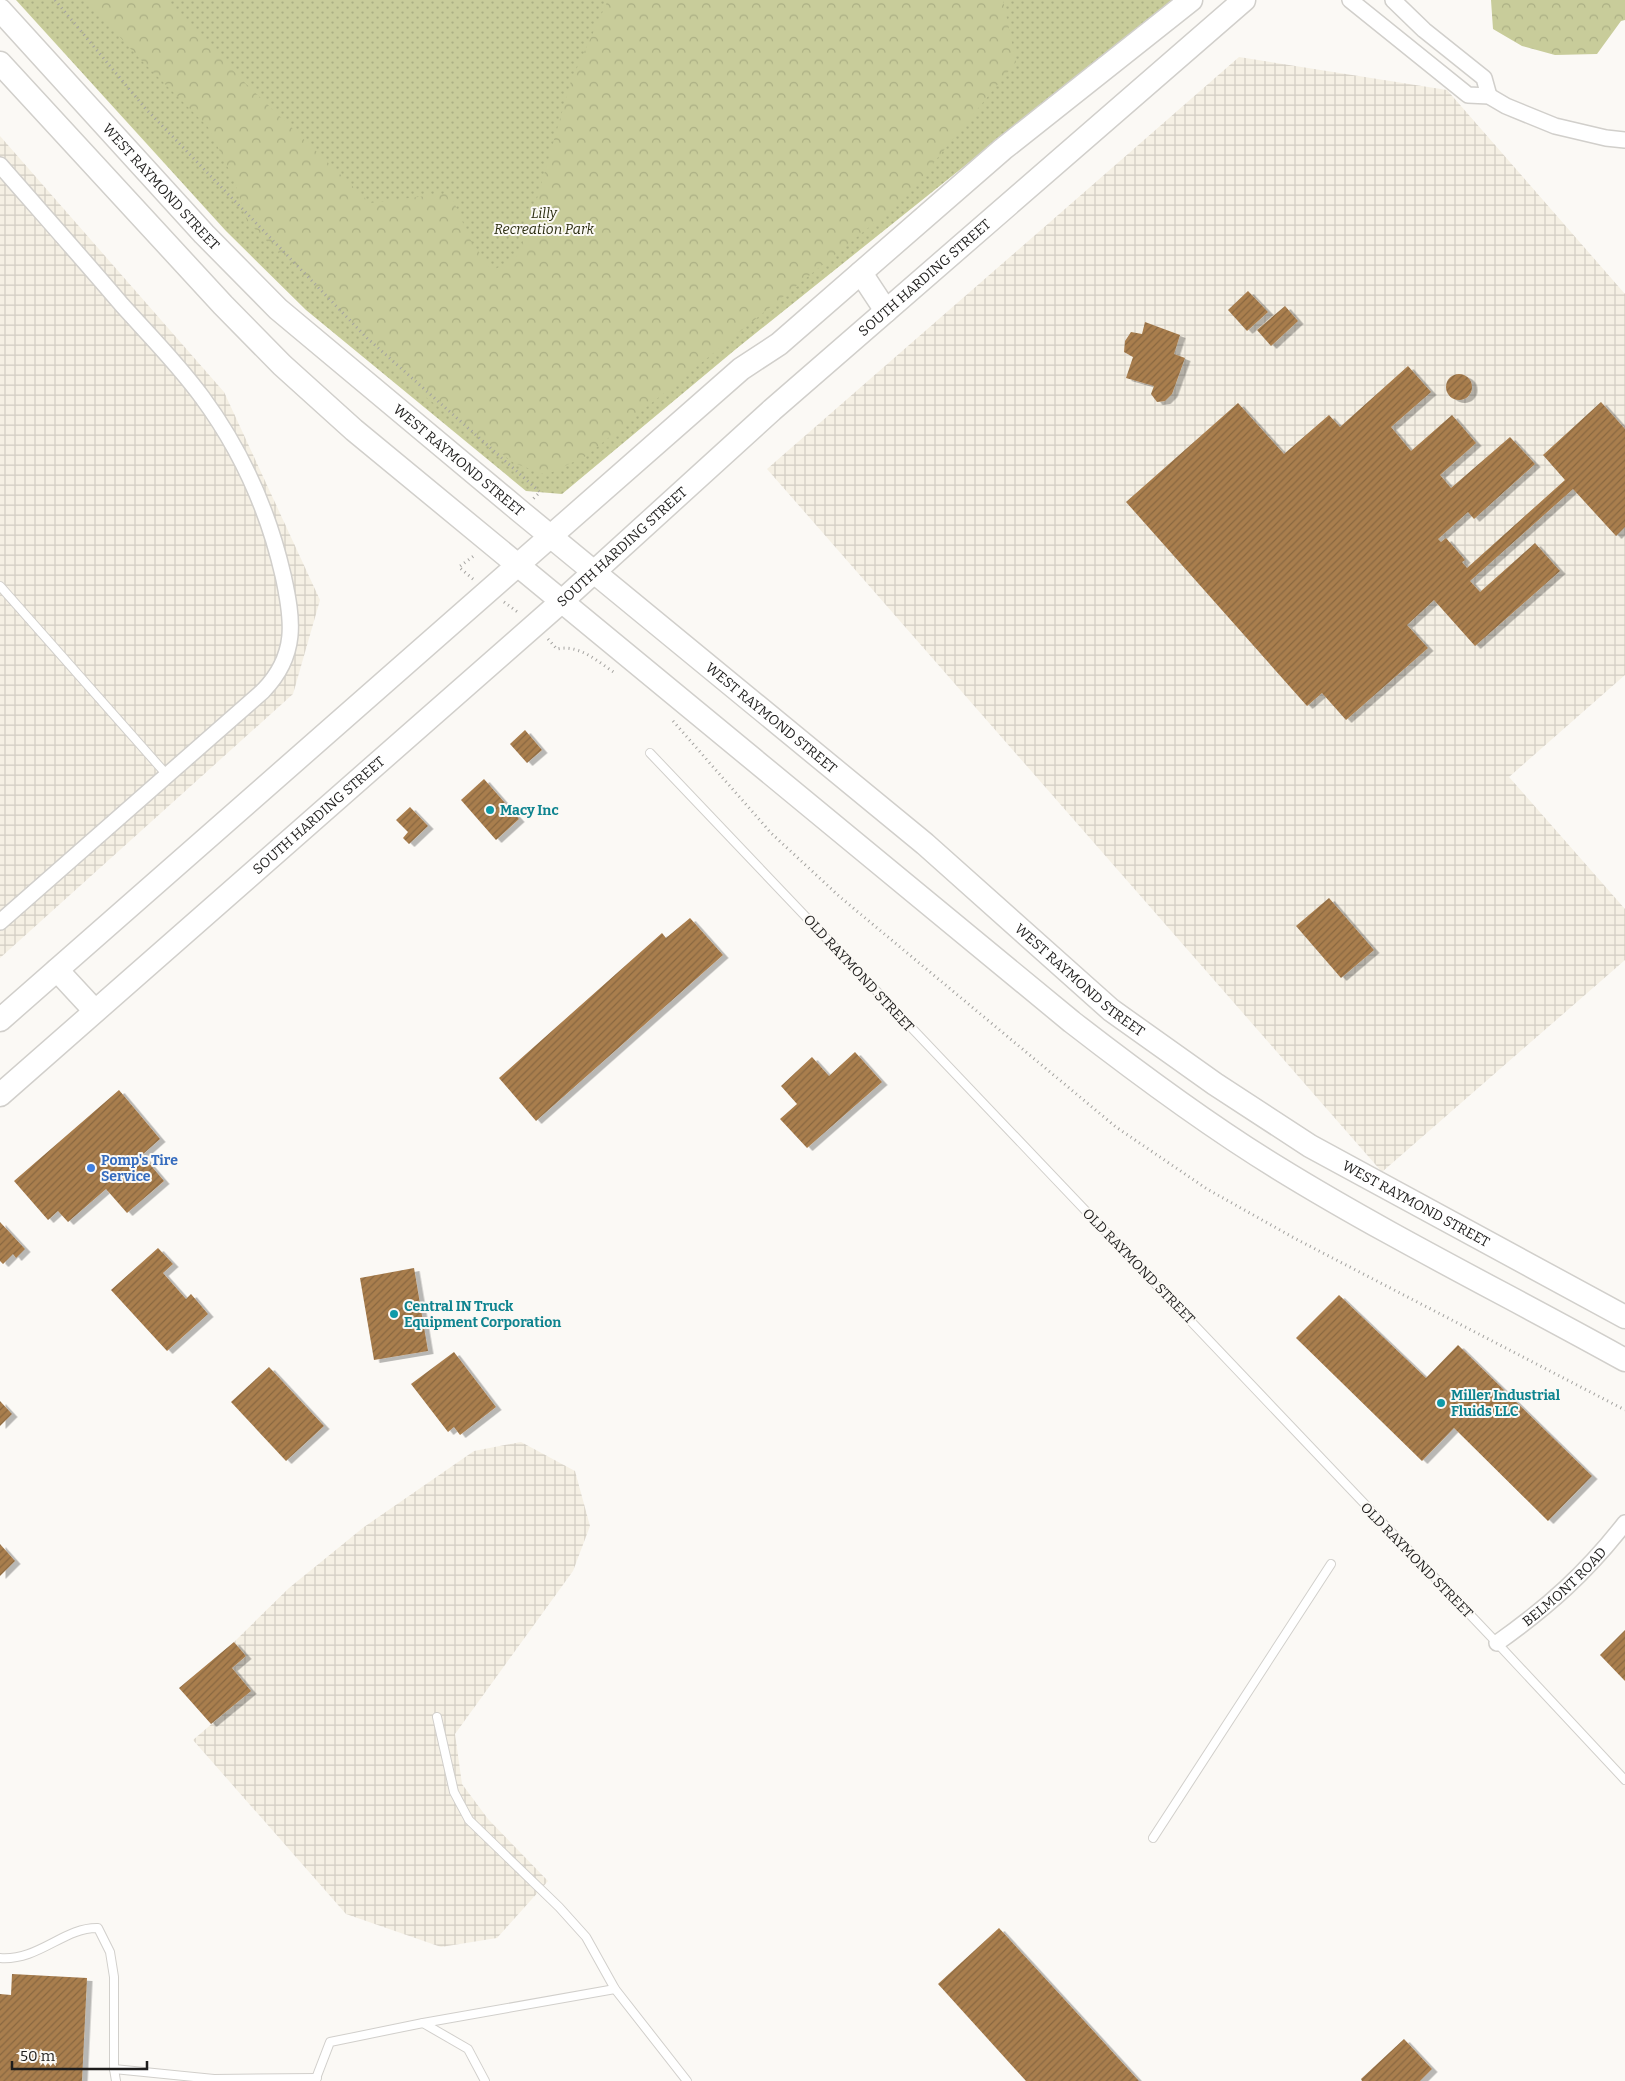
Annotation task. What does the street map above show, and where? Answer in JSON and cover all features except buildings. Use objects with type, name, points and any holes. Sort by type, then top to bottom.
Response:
[{"type":"main road","points":[[0,1020],[741,369],[779,344],[1003,148],[1191,0]]},
{"type":"main road","name":"SOUTH HARDING STREET","points":[[0,1095],[561,602],[772,410],[1244,0]]},
{"type":"main road","name":"WEST RAYMOND STREET","points":[[0,10],[204,234],[278,309],[925,844],[1111,1010],[1260,1115],[1310,1146],[1625,1317]]},
{"type":"main road","points":[[0,63],[222,305],[282,365],[354,430],[913,892],[1172,1099],[1313,1189],[1625,1360]]},
{"type":"main road","points":[[861,273],[886,311]]},
{"type":"main road","points":[[57,970],[95,1010]]},
{"type":"street","points":[[1350,0],[1468,95],[1489,96],[1506,106],[1555,126],[1606,138],[1625,140]]},
{"type":"street","points":[[1394,0],[1424,30],[1484,78],[1489,96]]},
{"type":"street","points":[[0,165],[201,396],[235,447],[248,472],[276,548],[291,623],[288,650],[279,672],[263,691],[0,922]]},
{"type":"street","name":"BELMONT ROAD","points":[[1497,1643],[1540,1613],[1564,1591],[1599,1555],[1625,1523]]},
{"type":"lane","points":[[0,586],[167,776]]},
{"type":"lane","name":"OLD RAYMOND STREET","points":[[650,753],[1625,1780]]},
{"type":"lane","points":[[1153,1838],[1331,1564]]},
{"type":"lane","points":[[437,1716],[454,1792],[469,1820],[558,1907],[586,1938],[615,1989],[687,2081]]},
{"type":"lane","points":[[0,1958],[15,1959],[58,1942],[83,1927],[98,1928],[110,1952],[114,1977],[114,2069],[116,2081]]},
{"type":"lane","points":[[114,2069],[214,2079],[316,2079],[330,2042],[423,2023],[615,1989]]},
{"type":"lane","points":[[423,2023],[468,2049],[485,2081]]},
{"type":"shaded area","points":[[1239,57],[1447,90],[1625,294],[1625,675],[1509,777],[1625,909],[1625,960],[1382,1172],[767,469]]},
{"type":"shaded area","points":[[0,136],[224,392],[320,600],[293,694],[0,958]]},
{"type":"shaded area","points":[[521,1442],[575,1471],[590,1526],[573,1571],[455,1734],[462,1784],[488,1819],[548,1881],[497,1938],[441,1947],[346,1914],[193,1740],[250,1691],[232,1668],[246,1656],[234,1642],[289,1588],[364,1527],[474,1451]]},
{"type":"green space","name":"Lilly Recreation Park","points":[[16,0],[1172,0],[736,349],[562,494],[526,491],[306,310],[226,231]]},
{"type":"green space","name":"Lilly Recreation Park","points":[[86,0],[167,0],[243,81],[370,203],[450,193],[470,239],[492,271],[516,257],[528,230],[571,81],[608,0],[1003,0],[1016,62],[904,199],[586,456],[546,475],[514,463],[408,384],[247,221],[234,180],[208,127],[141,60]]},
{"type":"green space","points":[[1491,0],[1625,0],[1625,20],[1621,21],[1597,54],[1555,55],[1522,46],[1493,29]]},
{"type":"place","name":"Macy Inc","points":[[490,810]]},
{"type":"place","name":"Pomp's Tire Service","points":[[91,1168]]},
{"type":"place","name":"Central IN Truck Equipment Corporation","points":[[394,1314]]},
{"type":"place","name":"Miller Industrial Fluids LLC","points":[[1441,1403]]}]
